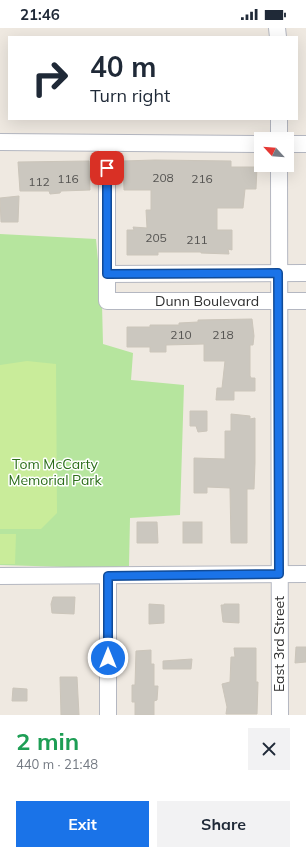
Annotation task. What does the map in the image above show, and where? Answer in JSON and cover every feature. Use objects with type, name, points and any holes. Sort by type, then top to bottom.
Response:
[{"type":"street","points":[[278,120],[279,132]]},
{"type":"street","points":[[0,142],[254,144]]},
{"type":"street","points":[[107,143],[107,274]]},
{"type":"street","points":[[294,144],[306,144]]},
{"type":"street","name":"East 3rd Street","points":[[279,172],[280,715]]},
{"type":"street","name":"Dunn Boulevard","points":[[306,273],[107,274],[107,301],[306,301]]},
{"type":"street","points":[[0,576],[306,574]]},
{"type":"street","points":[[108,576],[108,715]]},
{"type":"green space","name":"Tom McCarty Memorial Park","points":[[0,234],[96,239],[102,304],[103,344],[133,353],[131,380],[184,385],[180,515],[130,518],[129,566],[101,568],[0,565]]},
{"type":"green space","name":"Tom McCarty Memorial Park","points":[[27,361],[56,364],[57,513],[41,529],[0,529],[0,365]]},
{"type":"green space","points":[[0,534],[16,534],[15,564],[0,564]]},
{"type":"building","points":[[89,161],[90,190],[61,191],[60,193],[50,194],[49,191],[20,191],[18,162]]},
{"type":"building","points":[[123,161],[231,161],[231,167],[254,167],[254,172],[257,172],[256,189],[245,189],[243,208],[217,208],[217,230],[232,230],[232,250],[228,249],[229,254],[201,252],[158,252],[158,255],[127,255],[127,230],[134,230],[133,227],[147,228],[146,210],[151,210],[151,190],[124,190]]},
{"type":"building","points":[[19,196],[18,222],[1,222],[0,198]]},
{"type":"building","points":[[252,319],[254,336],[253,345],[250,345],[250,376],[251,378],[255,378],[255,391],[234,391],[234,400],[216,400],[217,388],[222,388],[225,361],[204,361],[204,344],[166,345],[166,352],[150,352],[150,347],[127,347],[127,327],[179,325],[179,323],[198,322],[198,320]]},
{"type":"building","points":[[190,411],[207,411],[207,431],[198,432],[196,426],[190,426]]},
{"type":"building","points":[[231,414],[250,416],[250,419],[255,418],[254,489],[247,489],[247,543],[231,543],[230,488],[207,487],[207,493],[194,493],[194,458],[225,459],[225,431],[231,431]]},
{"type":"building","points":[[137,522],[157,522],[158,543],[137,543]]},
{"type":"building","points":[[183,522],[202,522],[202,543],[183,543]]},
{"type":"building","points":[[53,597],[75,597],[74,614],[52,613],[51,604]]},
{"type":"building","points":[[149,604],[164,605],[164,623],[149,624]]},
{"type":"building","points":[[239,604],[239,623],[223,622],[221,605]]},
{"type":"building","points":[[296,647],[306,647],[306,662],[295,663]]},
{"type":"building","points":[[234,648],[256,648],[256,682],[258,682],[257,714],[226,714],[227,707],[222,684],[230,682],[231,657],[235,657]]},
{"type":"building","points":[[151,650],[151,664],[154,664],[154,686],[158,686],[157,700],[154,701],[154,715],[135,715],[135,702],[132,702],[132,685],[135,685],[136,651]]},
{"type":"building","points":[[192,659],[191,669],[163,669],[163,661]]},
{"type":"building","points":[[60,677],[77,677],[79,715],[61,715]]},
{"type":"building","points":[[13,688],[27,689],[27,701],[12,701]]},
{"type":"route","points":[[107,168],[107,274],[278,273],[279,574],[108,576],[108,658]]}]
